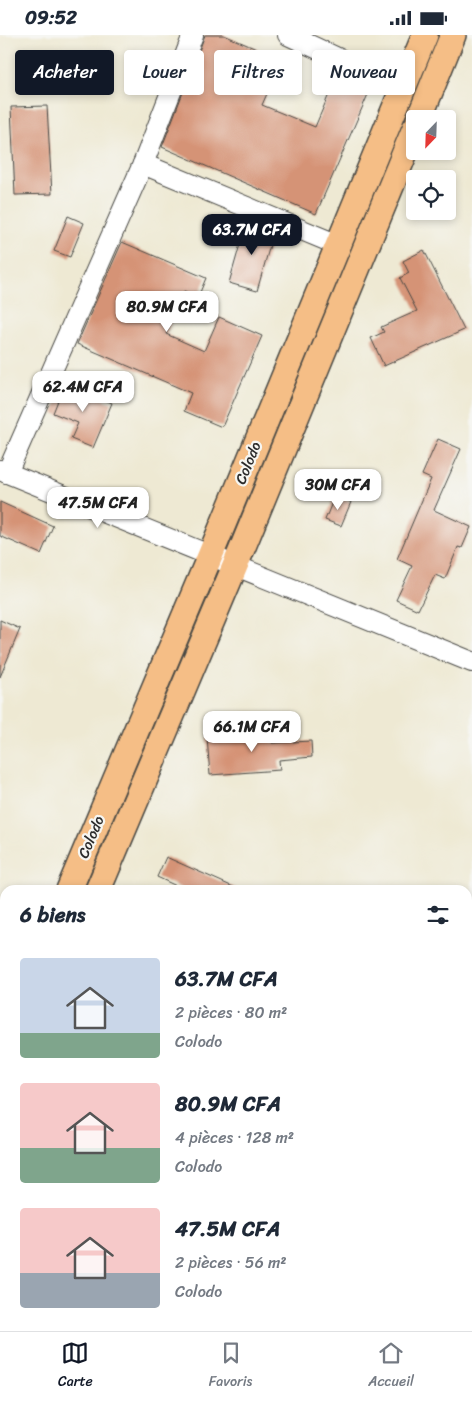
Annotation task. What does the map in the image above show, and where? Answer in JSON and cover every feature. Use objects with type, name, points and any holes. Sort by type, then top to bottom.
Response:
[{"type":"main road","name":"Colodo","points":[[415,58],[425,35]]},
{"type":"main road","points":[[423,110],[454,35]]},
{"type":"main road","name":"Colodo","points":[[71,885],[210,556],[399,95]]},
{"type":"main road","name":"Colodo","points":[[100,885],[235,566],[406,150]]},
{"type":"street","points":[[193,35],[143,163],[4,472],[472,662]]},
{"type":"street","points":[[288,35],[320,50]]},
{"type":"street","points":[[143,163],[338,245]]},
{"type":"building","points":[[205,35],[224,35],[259,50],[214,50],[214,95],[266,95],[262,105],[315,127],[329,95],[368,95],[316,214],[162,147],[182,95],[204,95],[204,50],[199,50]]},
{"type":"building","points":[[47,106],[52,194],[15,195],[11,107]]},
{"type":"building","points":[[68,216],[84,223],[70,257],[54,251]]},
{"type":"building","points":[[247,220],[274,231],[257,291],[229,283]]},
{"type":"building","points":[[122,242],[206,278],[198,297],[184,291],[166,334],[204,351],[219,317],[262,336],[222,427],[184,411],[191,393],[77,344]]},
{"type":"building","points":[[424,250],[464,330],[384,366],[371,338],[384,332],[381,327],[417,311],[400,278],[409,273],[403,261]]},
{"type":"building","points":[[65,383],[112,403],[93,448],[71,439],[78,423],[53,413]]},
{"type":"building","points":[[438,439],[461,449],[434,510],[471,527],[462,548],[458,547],[445,579],[435,575],[418,610],[396,600],[412,566],[397,559],[431,479],[422,475]]},
{"type":"building","points":[[335,495],[351,502],[341,526],[325,520]]},
{"type":"building","points":[[0,502],[53,526],[41,554],[0,536]]},
{"type":"building","points":[[0,620],[20,629],[0,677]]},
{"type":"building","points":[[271,733],[272,743],[311,741],[312,757],[279,760],[280,770],[210,775],[207,737]]},
{"type":"building","points":[[166,857],[229,885],[174,885],[157,877]]}]
